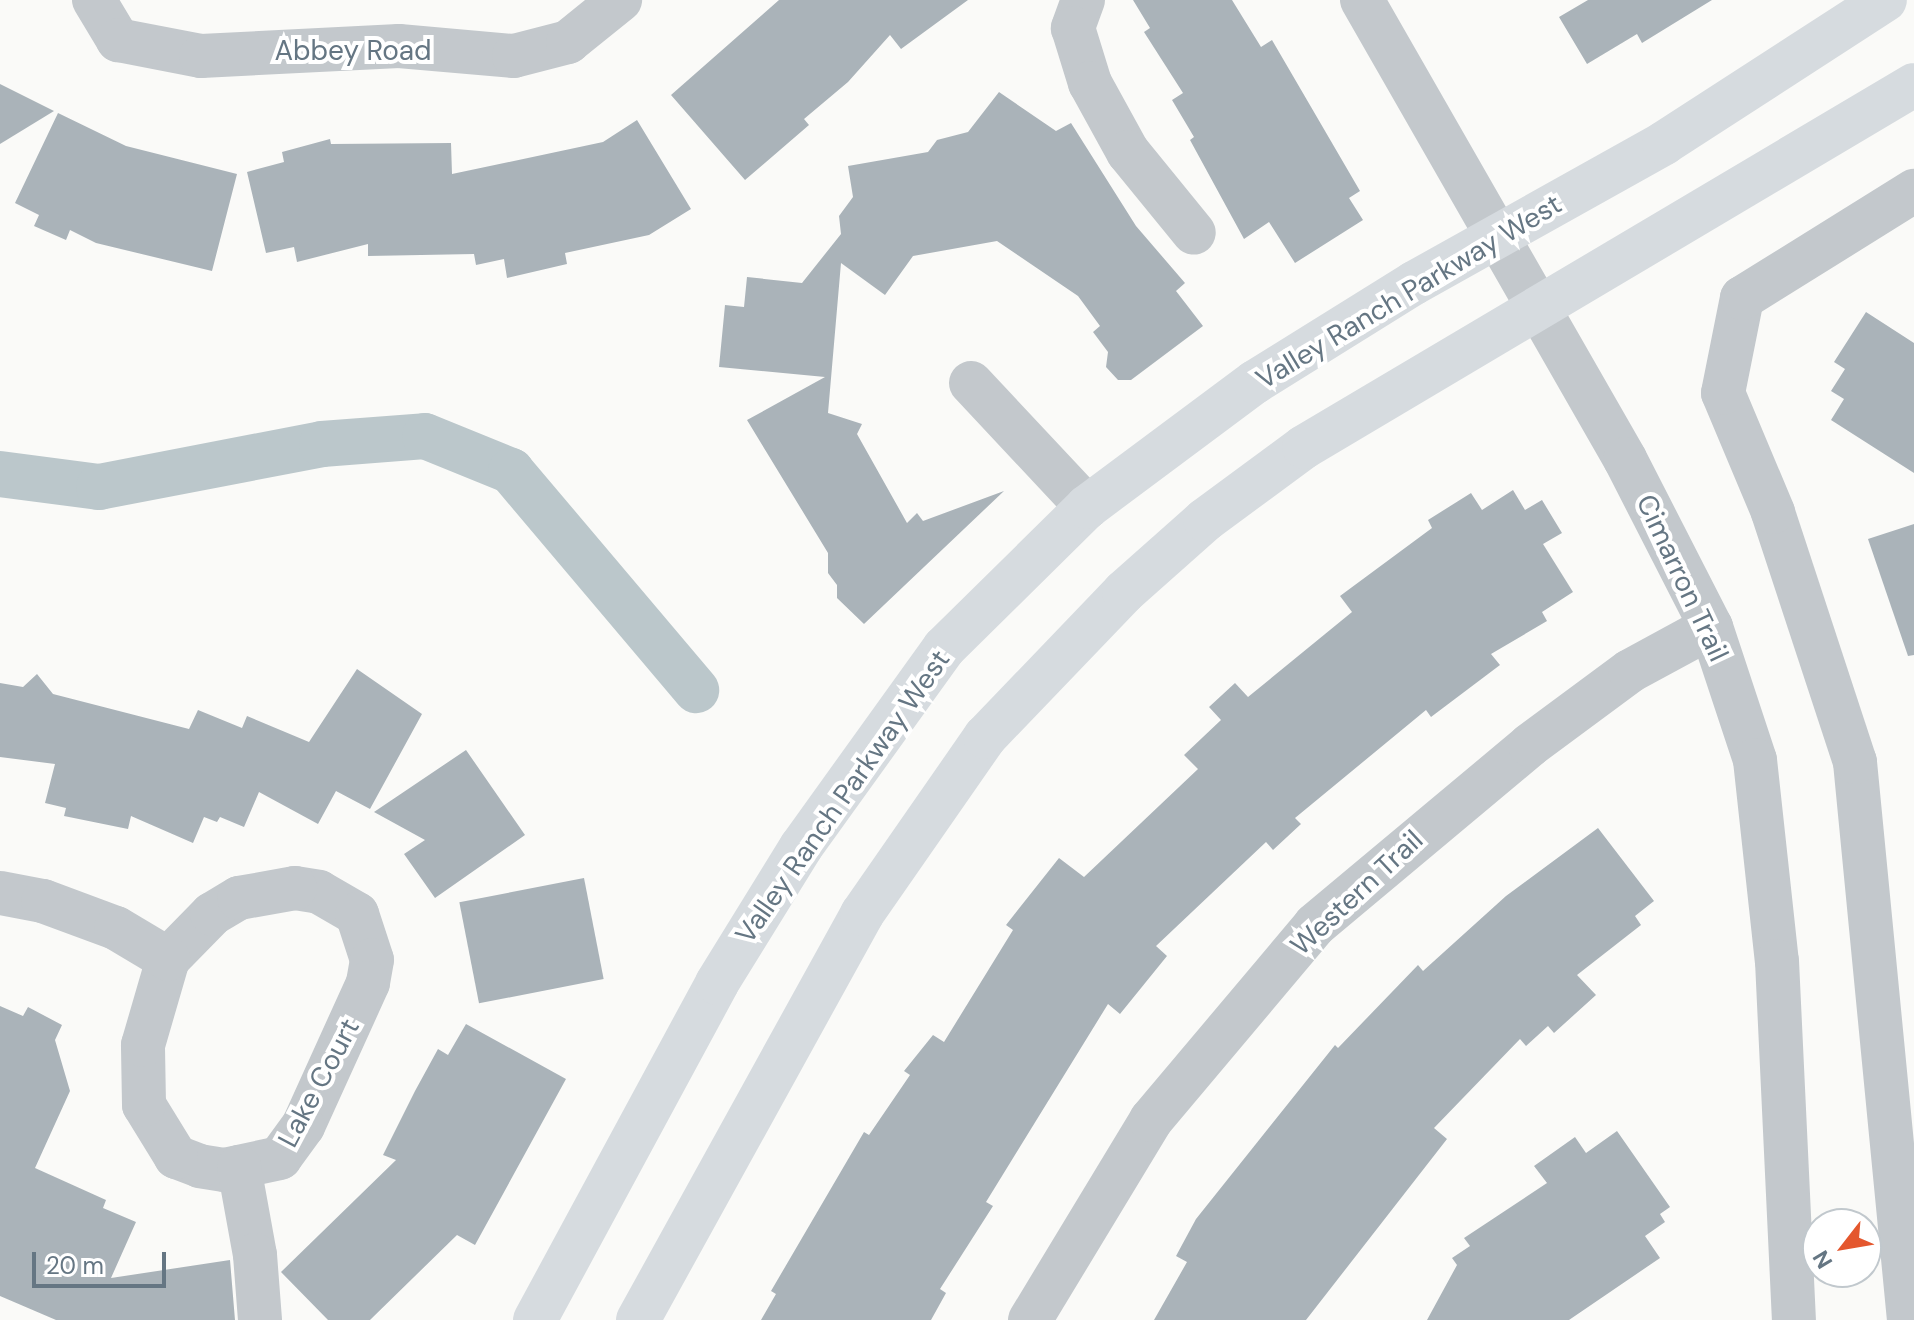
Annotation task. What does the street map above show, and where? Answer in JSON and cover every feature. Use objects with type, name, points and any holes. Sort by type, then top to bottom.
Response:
[{"type":"main road","name":"Valley Ranch Parkway West","points":[[535,1320],[717,983],[801,847],[944,648],[1087,507],[1255,382],[1500,235],[1664,143],[1885,0]]},
{"type":"main road","points":[[638,1320],[862,914],[985,737],[1124,592],[1205,520],[1304,447],[1914,85]]},
{"type":"street","name":"Abbey Road","points":[[94,0],[118,40],[201,56],[399,46],[514,56],[568,42],[620,0]]},
{"type":"street","points":[[1083,0],[1073,28],[1090,83],[1128,152],[1194,233]]},
{"type":"street","name":"Cimarron Trail","points":[[1362,0],[1540,306],[1711,627],[1755,760],[1777,961],[1791,1319]]},
{"type":"street","points":[[1909,1320],[1907,1248],[1855,762],[1773,512],[1723,393],[1742,298],[1914,191]]},
{"type":"street","points":[[971,383],[1087,507]]},
{"type":"street","name":"Western Trail","points":[[1030,1320],[1151,1120],[1315,925],[1530,745],[1630,671],[1711,627]]},
{"type":"street","name":"Lake Court","points":[[295,888],[319,892],[357,914],[368,938],[372,960],[368,983],[303,1126],[280,1158],[239,1167],[224,1170],[176,1157],[144,1105],[143,1045],[168,959],[212,914],[239,898],[295,888]]},
{"type":"street","points":[[0,893],[43,901],[116,928],[168,959]]},
{"type":"street","points":[[239,1167],[260,1320]]},
{"type":"building","points":[[779,0],[968,0],[901,49],[890,35],[848,82],[804,119],[809,125],[745,180],[671,95]]},
{"type":"building","points":[[1133,0],[1232,0],[1261,47],[1272,40],[1360,191],[1349,198],[1363,220],[1295,263],[1269,222],[1244,239],[1190,140],[1194,137],[1172,100],[1183,93],[1144,32],[1150,28]]},
{"type":"building","points":[[1588,0],[1712,0],[1642,43],[1637,34],[1587,64],[1559,17]]},
{"type":"building","points":[[0,84],[54,111],[0,144]]},
{"type":"building","points":[[999,92],[1056,131],[1071,123],[1136,226],[1185,283],[1176,291],[1203,326],[1131,380],[1118,380],[1106,367],[1108,352],[1093,332],[1100,326],[1078,296],[997,241],[913,256],[885,295],[841,263],[828,413],[862,424],[857,434],[907,523],[917,513],[923,521],[1004,491],[864,624],[837,598],[837,585],[828,573],[828,553],[747,420],[825,377],[719,367],[725,305],[744,307],[747,277],[802,283],[841,234],[839,216],[853,197],[848,166],[928,152],[937,140],[968,132]]},
{"type":"building","points":[[58,113],[126,146],[237,174],[212,271],[96,243],[70,230],[66,240],[34,226],[39,215],[15,203]]},
{"type":"building","points":[[637,120],[691,209],[649,235],[565,253],[567,264],[507,278],[504,259],[476,265],[474,254],[368,256],[368,244],[297,262],[294,247],[266,253],[247,172],[284,162],[282,152],[330,139],[331,144],[451,143],[452,174],[603,142]]},
{"type":"building","points":[[1866,312],[1914,343],[1914,473],[1831,420],[1844,399],[1831,391],[1845,369],[1834,362]]},
{"type":"building","points":[[1513,490],[1525,510],[1542,500],[1562,533],[1543,544],[1573,592],[1542,612],[1547,621],[1491,654],[1500,665],[1431,717],[1426,710],[1295,818],[1301,824],[1273,850],[1266,842],[1156,946],[1167,956],[1120,1014],[1108,1004],[986,1202],[993,1206],[940,1289],[946,1293],[931,1320],[761,1320],[776,1294],[771,1291],[864,1132],[869,1135],[910,1075],[904,1071],[933,1035],[944,1042],[1013,930],[1006,925],[1059,858],[1084,877],[1198,769],[1184,755],[1221,720],[1209,707],[1235,683],[1248,697],[1352,612],[1340,596],[1432,528],[1428,520],[1471,493],[1482,510]]},
{"type":"building","points":[[1914,524],[1914,655],[1908,656],[1868,539]]},
{"type":"building","points":[[357,669],[422,714],[370,809],[336,791],[318,824],[259,792],[244,827],[220,817],[217,822],[204,817],[193,843],[131,816],[128,829],[64,816],[66,808],[45,803],[55,764],[0,757],[0,683],[23,687],[37,674],[53,694],[189,729],[198,710],[242,728],[247,716],[309,742]]},
{"type":"building","points":[[466,750],[525,835],[435,898],[404,854],[425,840],[374,812]]},
{"type":"building","points":[[1598,828],[1654,901],[1635,916],[1641,925],[1577,975],[1596,995],[1554,1033],[1548,1026],[1526,1046],[1520,1039],[1434,1128],[1447,1139],[1306,1320],[1154,1320],[1187,1262],[1176,1256],[1196,1219],[1335,1045],[1338,1048],[1418,965],[1423,971],[1506,896]]},
{"type":"building","points":[[584,878],[604,979],[479,1003],[459,902]]},
{"type":"building","points":[[0,1006],[23,1016],[28,1007],[62,1025],[55,1040],[70,1091],[35,1168],[106,1200],[103,1208],[136,1222],[111,1278],[230,1260],[235,1320],[56,1320],[0,1296]]},
{"type":"building","points":[[466,1024],[566,1079],[475,1245],[457,1235],[370,1320],[328,1320],[281,1272],[396,1160],[383,1155],[415,1091],[438,1049],[448,1055]]},
{"type":"building","points":[[1617,1131],[1670,1207],[1660,1214],[1665,1222],[1645,1236],[1660,1258],[1569,1320],[1427,1320],[1457,1265],[1452,1258],[1470,1246],[1464,1238],[1547,1183],[1534,1166],[1575,1137],[1586,1153]]},
{"type":"waterway","points":[[0,474],[99,487],[322,444],[425,436],[511,471],[696,690]]}]
